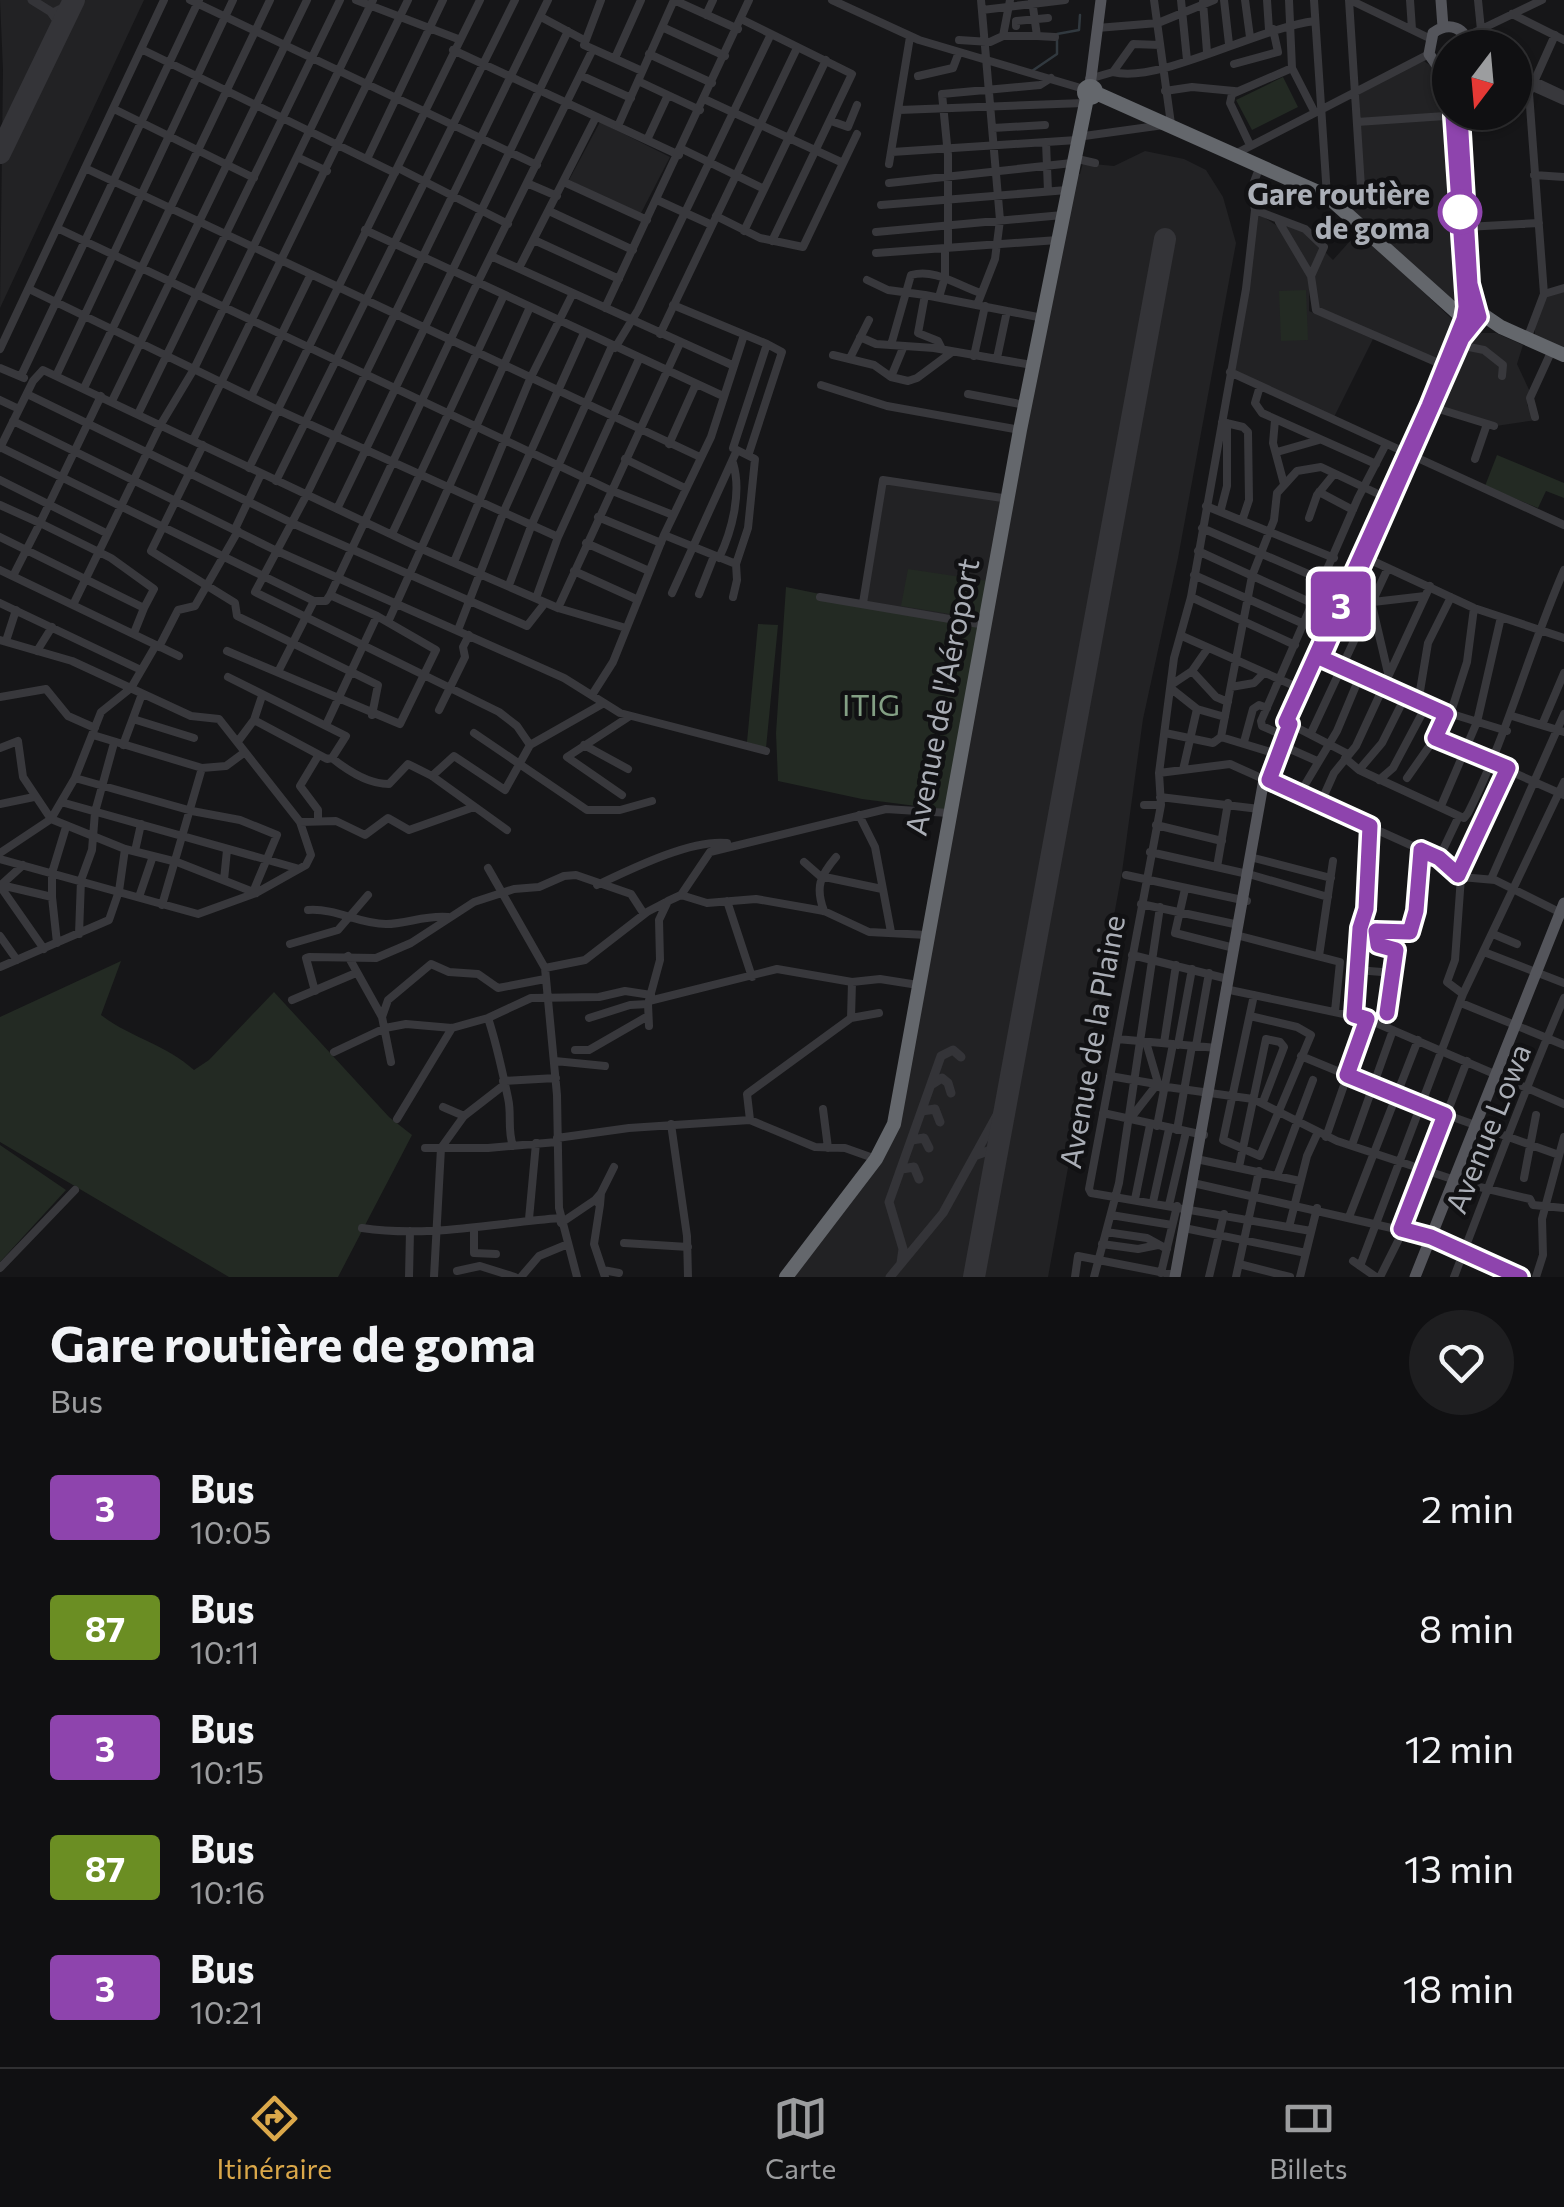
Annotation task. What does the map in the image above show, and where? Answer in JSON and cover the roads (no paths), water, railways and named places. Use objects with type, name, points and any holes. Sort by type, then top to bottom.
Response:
[{"type":"highway","points":[[1088,91],[1171,124],[1327,196],[1445,300],[1558,352]]},
{"type":"highway","name":"Avenue de l'Aéroport","points":[[786,1277],[876,1160],[894,1124],[1032,365],[1088,91]]},
{"type":"main road","points":[[1088,91],[1101,0]]},
{"type":"main road","points":[[1445,0],[1447,26],[1452,30]]},
{"type":"main road","points":[[1432,58],[1430,38],[1447,26]]},
{"type":"main road","points":[[1195,1183],[1267,779],[1281,739],[1470,314],[1457,130]]},
{"type":"main road","points":[[1429,412],[1470,314],[1457,130]]},
{"type":"main road","points":[[1415,1277],[1563,910]]},
{"type":"main road","points":[[1178,1276],[1182,1207],[1195,1183],[1202,1134]]},
{"type":"main road","points":[[1178,1276],[1189,1229],[1182,1207]]},
{"type":"street","points":[[0,349],[164,0]]},
{"type":"street","points":[[56,376],[233,0]]},
{"type":"street","points":[[84,388],[270,0]]},
{"type":"street","points":[[112,401],[307,0]]},
{"type":"street","points":[[138,414],[340,0]]},
{"type":"street","points":[[356,0],[458,39]]},
{"type":"street","points":[[193,440],[408,0]]},
{"type":"street","points":[[366,159],[443,0]]},
{"type":"street","points":[[249,468],[480,0]]},
{"type":"street","points":[[276,481],[456,126],[515,0]]},
{"type":"street","points":[[530,745],[509,718],[256,592],[548,0]]},
{"type":"street","points":[[585,0],[600,3],[584,45],[642,71]]},
{"type":"street","points":[[615,58],[642,0]]},
{"type":"street","points":[[618,126],[674,0],[771,34],[852,74],[772,241]]},
{"type":"street","points":[[706,14],[713,0]]},
{"type":"street","points":[[832,0],[910,37],[1088,91]]},
{"type":"street","points":[[974,356],[981,292],[998,244],[1000,220],[980,0]]},
{"type":"street","points":[[982,10],[1066,0]]},
{"type":"street","points":[[892,152],[1046,142],[1171,124],[1154,0]]},
{"type":"street","points":[[1181,0],[1187,60]]},
{"type":"street","points":[[1097,28],[1158,23],[1214,0]]},
{"type":"street","points":[[1224,0],[1230,44]]},
{"type":"street","points":[[1245,0],[1250,36]]},
{"type":"street","points":[[1234,64],[1278,52],[1267,0]]},
{"type":"street","points":[[1289,0],[1292,68],[1317,109]]},
{"type":"street","points":[[1314,0],[1317,109],[1327,196]]},
{"type":"street","points":[[1344,210],[1361,190],[1350,0],[1430,38]]},
{"type":"street","points":[[1381,0],[1382,14]]},
{"type":"street","points":[[1410,0],[1412,29]]},
{"type":"street","points":[[1478,0],[1481,30],[1542,0]]},
{"type":"street","points":[[1507,0],[1510,14]]},
{"type":"street","points":[[21,376],[142,124],[196,1],[537,166]]},
{"type":"street","points":[[605,308],[741,24],[748,1]]},
{"type":"street","points":[[1032,2],[1037,36]]},
{"type":"street","points":[[1203,2],[1207,52]]},
{"type":"street","points":[[73,605],[161,424],[194,369],[372,3]]},
{"type":"street","points":[[1003,36],[1009,4]]},
{"type":"street","points":[[1510,14],[1560,38],[1532,84],[1534,175],[1544,294],[1527,339]]},
{"type":"street","points":[[541,17],[584,40]]},
{"type":"street","points":[[1036,22],[1048,18]]},
{"type":"street","points":[[1114,72],[1130,76],[1162,70],[1250,36],[1315,21]]},
{"type":"street","points":[[662,26],[725,56]]},
{"type":"street","points":[[337,509],[568,31]]},
{"type":"street","points":[[509,585],[585,405],[686,213],[771,34]]},
{"type":"street","points":[[889,164],[910,37]]},
{"type":"street","points":[[959,40],[1055,37]]},
{"type":"street","points":[[899,110],[992,108],[1088,91],[1114,72],[1131,46],[1160,45]]},
{"type":"street","points":[[1145,46],[1147,72]]},
{"type":"street","points":[[660,334],[797,48]]},
{"type":"street","points":[[141,49],[508,224]]},
{"type":"street","points":[[453,50],[567,105],[710,162],[764,189]]},
{"type":"street","points":[[593,50],[477,284],[421,401],[394,460],[364,522],[330,596],[326,601],[314,602],[262,578],[0,448],[3,433],[14,421],[42,370],[306,496],[337,509],[364,522],[422,548],[509,585],[546,603],[626,628]]},
{"type":"street","points":[[918,76],[952,68],[959,52]]},
{"type":"street","points":[[650,54],[712,82]]},
{"type":"street","points":[[1234,154],[1429,54]]},
{"type":"street","points":[[744,230],[826,60]]},
{"type":"street","points":[[1165,90],[1234,91],[1292,68]]},
{"type":"street","points":[[582,76],[631,98]]},
{"type":"street","points":[[939,297],[945,277],[949,198],[942,94],[1040,85],[1051,78]]},
{"type":"street","points":[[638,81],[700,110]]},
{"type":"street","points":[[1532,84],[1564,98]]},
{"type":"street","points":[[1234,91],[1230,103],[1250,145]]},
{"type":"street","points":[[647,140],[668,95]]},
{"type":"street","points":[[704,100],[843,163]]},
{"type":"street","points":[[831,120],[848,128],[856,104]]},
{"type":"street","points":[[114,108],[254,178]]},
{"type":"street","points":[[1357,122],[1432,116]]},
{"type":"street","points":[[520,268],[596,117]]},
{"type":"street","points":[[992,128],[1045,125]]},
{"type":"street","points":[[657,200],[772,241],[803,247],[857,134]]},
{"type":"street","points":[[1046,142],[1048,191]]},
{"type":"street","points":[[297,158],[327,172]]},
{"type":"street","points":[[889,183],[1073,161],[1095,163]]},
{"type":"street","points":[[1221,509],[1227,486],[1224,423],[1255,210],[1250,190],[1260,166]]},
{"type":"street","points":[[85,168],[700,458]]},
{"type":"street","points":[[1534,175],[1564,177]]},
{"type":"street","points":[[564,182],[647,220]]},
{"type":"street","points":[[529,184],[557,196]]},
{"type":"street","points":[[881,205],[1067,190]]},
{"type":"street","points":[[1255,210],[1305,229],[1324,247],[1310,276]]},
{"type":"street","points":[[549,212],[633,250]]},
{"type":"street","points":[[876,232],[1063,215]]},
{"type":"street","points":[[1279,222],[1310,276],[1316,310],[1445,366]]},
{"type":"street","points":[[1466,228],[1539,223]]},
{"type":"street","points":[[1381,244],[1398,224]]},
{"type":"street","points":[[57,228],[558,466],[673,515]]},
{"type":"street","points":[[366,230],[723,396]]},
{"type":"street","points":[[890,230],[891,252]]},
{"type":"street","points":[[534,240],[619,279]]},
{"type":"street","points":[[876,253],[1058,240]]},
{"type":"street","points":[[492,256],[732,364]]},
{"type":"street","points":[[891,345],[906,290],[916,273],[945,277],[981,292]]},
{"type":"street","points":[[251,396],[310,276]]},
{"type":"street","points":[[866,280],[888,290],[906,290],[1043,318]]},
{"type":"street","points":[[1544,294],[1564,288]]},
{"type":"street","points":[[29,289],[278,410],[558,537]]},
{"type":"street","points":[[454,562],[476,500],[573,293]]},
{"type":"street","points":[[392,534],[504,295]]},
{"type":"street","points":[[925,295],[918,332],[941,342],[947,350]]},
{"type":"street","points":[[673,306],[768,344],[782,354],[749,454]]},
{"type":"street","points":[[388,622],[530,307]]},
{"type":"street","points":[[998,358],[1006,311]]},
{"type":"street","points":[[850,358],[868,320]]},
{"type":"street","points":[[458,630],[504,512],[584,333]]},
{"type":"street","points":[[592,694],[613,662],[662,539],[711,438],[744,335]]},
{"type":"street","points":[[860,338],[903,348],[947,350],[1032,365]]},
{"type":"street","points":[[558,608],[680,343]]},
{"type":"street","points":[[672,594],[733,462],[768,344]]},
{"type":"street","points":[[1458,345],[1490,353],[1503,365],[1502,376]]},
{"type":"street","points":[[891,377],[903,348]]},
{"type":"street","points":[[833,354],[876,366],[891,377],[915,380],[947,350]]},
{"type":"street","points":[[1535,416],[1530,400],[1558,352]]},
{"type":"street","points":[[536,598],[558,537],[640,359]]},
{"type":"street","points":[[0,368],[33,381]]},
{"type":"street","points":[[1230,372],[1564,524]]},
{"type":"street","points":[[669,444],[696,384]]},
{"type":"street","points":[[821,384],[894,407],[1020,430]]},
{"type":"street","points":[[1260,386],[1256,406],[1275,420],[1376,464]]},
{"type":"street","points":[[27,394],[292,523],[527,626],[546,603]]},
{"type":"street","points":[[968,394],[1025,405]]},
{"type":"street","points":[[13,576],[101,396]]},
{"type":"street","points":[[0,400],[19,409]]},
{"type":"street","points":[[1429,412],[1490,425],[1475,459]]},
{"type":"street","points":[[1275,420],[1273,438],[1284,484]]},
{"type":"street","points":[[14,421],[277,551],[469,635],[630,716],[766,750]]},
{"type":"street","points":[[1224,423],[1248,432],[1249,500],[1243,518]]},
{"type":"street","name":"Avenue de la Plaine","points":[[1224,423],[1182,636],[1174,658],[1159,773],[1160,801],[1089,1189],[1311,1231]]},
{"type":"street","points":[[711,438],[755,459],[750,517],[736,564],[733,597]]},
{"type":"street","points":[[1277,452],[1320,440]]},
{"type":"street","points":[[1317,761],[1260,725],[1353,510],[1386,444]]},
{"type":"street","points":[[203,445],[151,551],[237,604],[237,616],[380,688],[372,715]]},
{"type":"street","points":[[625,459],[685,488]]},
{"type":"street","points":[[699,594],[730,528],[736,478],[733,462]]},
{"type":"street","points":[[1209,767],[1232,687],[1252,576],[1271,530],[1277,492],[1294,474],[1315,466],[1389,499]]},
{"type":"street","points":[[1283,470],[1294,474]]},
{"type":"street","points":[[0,856],[51,819],[75,778],[104,708],[130,688],[178,610],[196,606],[261,474]]},
{"type":"street","points":[[1309,518],[1319,492],[1334,474]]},
{"type":"street","points":[[0,480],[106,533]]},
{"type":"street","points":[[863,603],[883,480],[1010,499]]},
{"type":"street","points":[[1319,492],[1353,510]]},
{"type":"street","points":[[0,504],[98,552],[154,588],[134,633]]},
{"type":"street","points":[[1206,506],[1334,558]]},
{"type":"street","points":[[598,516],[736,564]]},
{"type":"street","points":[[1202,528],[1372,603],[1425,596]]},
{"type":"street","points":[[0,537],[144,608]]},
{"type":"street","points":[[586,543],[649,572]]},
{"type":"street","points":[[1198,551],[1314,604]]},
{"type":"street","points":[[1365,557],[1474,608],[1564,638]]},
{"type":"street","points":[[1311,733],[1388,568]]},
{"type":"street","points":[[0,570],[178,656]]},
{"type":"street","points":[[1164,733],[1244,742],[1311,733],[1330,742],[1359,770],[1464,818],[1512,716],[1538,629],[1560,590],[1564,570]]},
{"type":"street","points":[[574,572],[636,600]]},
{"type":"street","points":[[1194,575],[1304,624]]},
{"type":"street","points":[[1321,802],[1384,689],[1430,586]]},
{"type":"street","points":[[227,651],[400,724],[435,649],[377,616],[330,596]]},
{"type":"street","points":[[820,596],[985,625]]},
{"type":"street","points":[[1379,780],[1393,768],[1422,704],[1428,643],[1451,596]]},
{"type":"street","points":[[1190,598],[1295,646]]},
{"type":"street","points":[[279,670],[314,602]]},
{"type":"street","points":[[0,603],[141,670]]},
{"type":"street","points":[[1372,603],[1389,676]]},
{"type":"street","points":[[1408,778],[1448,714],[1468,662],[1474,608]]},
{"type":"street","points":[[0,856],[198,914],[255,892],[308,863],[311,854],[300,822],[239,740],[216,717],[196,718],[72,661],[3,641],[16,610]]},
{"type":"street","points":[[326,725],[377,616]]},
{"type":"street","points":[[1440,806],[1477,722],[1501,617]]},
{"type":"street","points":[[37,651],[52,627]]},
{"type":"street","points":[[439,710],[466,657],[464,647],[469,635]]},
{"type":"street","points":[[1182,636],[1303,690]]},
{"type":"street","points":[[1208,648],[1192,671],[1173,686],[1197,709],[1225,717]]},
{"type":"street","points":[[1319,657],[1422,704],[1506,730]]},
{"type":"street","points":[[1192,671],[1216,696],[1228,702]]},
{"type":"street","points":[[1232,687],[1254,683],[1264,672]]},
{"type":"street","points":[[1542,725],[1564,673]]},
{"type":"street","points":[[1300,793],[1330,742],[1360,676]]},
{"type":"street","points":[[228,677],[346,736],[332,758]]},
{"type":"street","points":[[0,697],[46,689],[68,716],[94,732],[118,744],[202,768],[226,766],[245,752]]},
{"type":"street","points":[[79,934],[81,880],[94,837],[100,785],[142,694]]},
{"type":"street","points":[[239,740],[254,720],[262,696]]},
{"type":"street","points":[[1359,770],[1382,743],[1405,697]]},
{"type":"street","points":[[432,776],[454,756],[505,790],[522,766],[530,745],[604,703]]},
{"type":"street","points":[[1244,742],[1253,709],[1259,705],[1267,708]]},
{"type":"street","points":[[1184,770],[1197,709]]},
{"type":"street","points":[[1491,880],[1532,781],[1561,731],[1564,714]]},
{"type":"street","points":[[622,795],[567,759],[630,716]]},
{"type":"street","points":[[1512,716],[1561,731]]},
{"type":"street","points":[[133,719],[194,738]]},
{"type":"street","points":[[254,720],[318,756],[332,758],[382,784],[389,784],[408,764],[432,776],[507,830]]},
{"type":"street","points":[[474,733],[587,810],[620,810],[652,801]]},
{"type":"street","points":[[1435,738],[1562,794]]},
{"type":"street","points":[[0,748],[18,741],[23,777],[51,819],[255,892]]},
{"type":"street","points":[[584,745],[628,770]]},
{"type":"street","points":[[318,756],[300,786],[316,805],[318,820]]},
{"type":"street","points":[[1159,773],[1230,764],[1439,858],[1459,876],[1491,880],[1563,910]]},
{"type":"street","points":[[162,905],[178,862],[202,768]]},
{"type":"street","points":[[1508,768],[1459,876],[1456,960],[1447,982],[1462,999],[1516,1027],[1564,1045]]},
{"type":"street","points":[[75,778],[192,811],[240,820],[277,835],[255,892]]},
{"type":"street","points":[[1468,1062],[1378,1277],[1356,1263],[1462,999],[1562,794],[1564,782]]},
{"type":"street","points":[[0,804],[34,796]]},
{"type":"street","points":[[1144,805],[1160,801],[1228,804],[1261,810]]},
{"type":"street","points":[[61,802],[296,868]]},
{"type":"street","points":[[1217,868],[1228,804]]},
{"type":"street","points":[[300,822],[336,821],[365,835],[388,818],[409,830],[474,808]]},
{"type":"street","points":[[545,968],[586,960],[644,914],[681,895],[706,855],[732,844],[894,808],[949,813]]},
{"type":"street","points":[[859,815],[875,847],[890,932]]},
{"type":"street","points":[[1439,858],[1459,816]]},
{"type":"street","points":[[0,967],[109,920],[142,824]]},
{"type":"street","points":[[1156,825],[1222,841]]},
{"type":"street","points":[[1354,1015],[1360,928],[1366,909],[1370,826]]},
{"type":"street","points":[[56,944],[52,873],[66,827]]},
{"type":"street","points":[[598,885],[666,854],[710,842],[732,844]]},
{"type":"street","points":[[224,880],[227,850]]},
{"type":"street","points":[[1360,928],[1410,932],[1416,911],[1421,850]]},
{"type":"street","points":[[1150,852],[1328,897]]},
{"type":"street","points":[[139,898],[153,856]]},
{"type":"street","points":[[1252,857],[1330,878]]},
{"type":"street","points":[[824,911],[820,876],[836,858]]},
{"type":"street","points":[[804,862],[820,876],[882,889]]},
{"type":"street","points":[[1319,956],[1333,862]]},
{"type":"street","points":[[1,884],[23,865]]},
{"type":"street","points":[[488,868],[545,968],[556,1078],[561,1221],[578,1277]]},
{"type":"street","points":[[1126,875],[1244,901]]},
{"type":"street","points":[[315,991],[306,958],[322,954],[372,959],[416,940],[474,902],[539,887],[564,876],[576,876],[631,894],[644,914]]},
{"type":"street","points":[[1,884],[52,896]]},
{"type":"street","points":[[1,884],[44,949]]},
{"type":"street","points":[[1186,889],[1175,933],[1238,936]]},
{"type":"street","points":[[290,944],[334,932],[368,894]]},
{"type":"street","points":[[681,895],[708,903],[756,898],[824,911],[866,931],[928,935]]},
{"type":"street","points":[[575,1050],[590,1050],[648,1022],[649,1000],[660,960],[659,920],[668,901]]},
{"type":"street","points":[[727,901],[752,977]]},
{"type":"street","points":[[1141,904],[1181,912],[1238,936],[1341,964],[1335,1011]]},
{"type":"street","points":[[1160,907],[1143,1042],[1133,1080],[1116,1197],[1106,1232],[1096,1261],[1091,1277],[1075,1276],[1077,1257],[1096,1261],[1161,1272],[1178,1276]]},
{"type":"street","points":[[308,910],[331,909],[375,923],[448,916]]},
{"type":"street","points":[[398,923],[416,940]]},
{"type":"street","points":[[1376,931],[1378,945],[1396,950],[1387,1013]]},
{"type":"street","points":[[1493,934],[1518,944]]},
{"type":"street","points":[[0,936],[17,960]]},
{"type":"street","points":[[1484,952],[1564,983]]},
{"type":"street","points":[[348,956],[382,1017],[391,1062]]},
{"type":"street","points":[[1132,956],[1209,974],[1254,994],[1367,1019],[1564,1104]]},
{"type":"street","points":[[376,1005],[388,1000],[431,964],[449,972],[478,974],[498,988],[545,979]]},
{"type":"street","points":[[1172,1044],[1176,965]]},
{"type":"street","points":[[1135,1199],[1192,969]]},
{"type":"street","points":[[589,1018],[649,1000],[786,970],[852,982],[880,978],[918,985]]},
{"type":"street","points":[[1357,970],[1394,974]]},
{"type":"street","points":[[292,1000],[356,973]]},
{"type":"street","points":[[1153,1202],[1178,1130],[1209,974]]},
{"type":"street","points":[[851,1018],[852,982]]},
{"type":"street","points":[[334,1052],[385,1028],[406,1024],[452,1028],[488,1018],[510,1005],[546,996],[599,997],[625,991],[649,1000]]},
{"type":"street","points":[[1250,1016],[1310,1032],[1261,1155],[1223,1140],[1254,994]]},
{"type":"street","name":"Avenue Lowa","points":[[1454,1277],[1505,1138],[1530,1088],[1564,998]]},
{"type":"street","points":[[382,1017],[388,1000]]},
{"type":"street","points":[[1281,1022],[1287,1000]]},
{"type":"street","points":[[750,1120],[747,1094],[851,1018],[879,1013]]},
{"type":"street","points":[[488,1018],[501,1056],[510,1109],[507,1128],[513,1146]]},
{"type":"street","points":[[1289,1227],[1300,1182],[1367,1019]]},
{"type":"street","points":[[398,1119],[452,1028]]},
{"type":"street","points":[[1352,1145],[1393,1030]]},
{"type":"street","points":[[1117,1040],[1218,1048]]},
{"type":"street","points":[[1350,1217],[1418,1040]]},
{"type":"street","points":[[1238,1166],[1263,1041],[1280,1042],[1283,1050],[1263,1102]]},
{"type":"street","points":[[1143,1042],[1162,1085]]},
{"type":"street","points":[[1302,1056],[1558,1156]]},
{"type":"street","points":[[554,1061],[606,1066]]},
{"type":"street","points":[[1110,1076],[1253,1099],[1352,1145],[1488,1191],[1530,1199],[1532,1204],[1564,1208]]},
{"type":"street","points":[[434,1277],[441,1148],[464,1116],[503,1083],[556,1078]]},
{"type":"street","points":[[1277,1176],[1313,1080]]},
{"type":"street","points":[[1290,1082],[1309,1090]]},
{"type":"street","points":[[1128,1119],[1162,1085]]},
{"type":"street","points":[[443,1107],[464,1116]]},
{"type":"street","points":[[824,1109],[828,1148]]},
{"type":"street","points":[[1103,1113],[1202,1134]]},
{"type":"street","points":[[1524,1178],[1536,1115]]},
{"type":"street","points":[[424,1148],[513,1146],[671,1124],[750,1120],[782,1136],[828,1148],[845,1148],[876,1160]]},
{"type":"street","points":[[671,1124],[688,1247],[688,1277]]},
{"type":"street","points":[[1161,1272],[1162,1247],[1182,1207],[1178,1130]]},
{"type":"street","points":[[1536,1277],[1544,1255],[1542,1218],[1564,1136]]},
{"type":"street","points":[[529,1220],[536,1143]]},
{"type":"street","points":[[1201,1160],[1300,1182]]},
{"type":"street","points":[[614,1167],[599,1200],[594,1244],[604,1274],[619,1272]]},
{"type":"street","points":[[1236,1277],[1260,1171]]},
{"type":"street","points":[[1195,1183],[1431,1237],[1520,1277]]},
{"type":"street","points":[[0,1268],[75,1190]]},
{"type":"street","points":[[362,1228],[410,1232],[474,1230],[529,1220],[561,1221],[599,1200]]},
{"type":"street","points":[[1300,1277],[1317,1208]]},
{"type":"street","points":[[1209,1277],[1224,1214]]},
{"type":"street","points":[[1111,1215],[1172,1225]]},
{"type":"street","points":[[1189,1229],[1306,1254]]},
{"type":"street","points":[[474,1230],[474,1253],[496,1254]]},
{"type":"street","points":[[408,1277],[410,1232]]},
{"type":"street","points":[[1106,1232],[1148,1238],[1162,1247]]},
{"type":"street","points":[[457,1271],[480,1266],[518,1277],[538,1256],[568,1244]]},
{"type":"street","points":[[624,1244],[688,1247]]},
{"type":"street","points":[[1102,1244],[1138,1250],[1162,1247]]},
{"type":"street","points":[[1239,1264],[1290,1277]]},
{"type":"street","points":[[1488,1277],[1493,1265]]},
{"type":"waterway","points":[[1032,71],[1057,54],[1057,34],[1079,30],[1080,15]]},
{"type":"place","name":"Gare routière de goma","points":[[1460,212]]},
{"type":"park label","name":"ITIG","points":[[871,706]]}]
